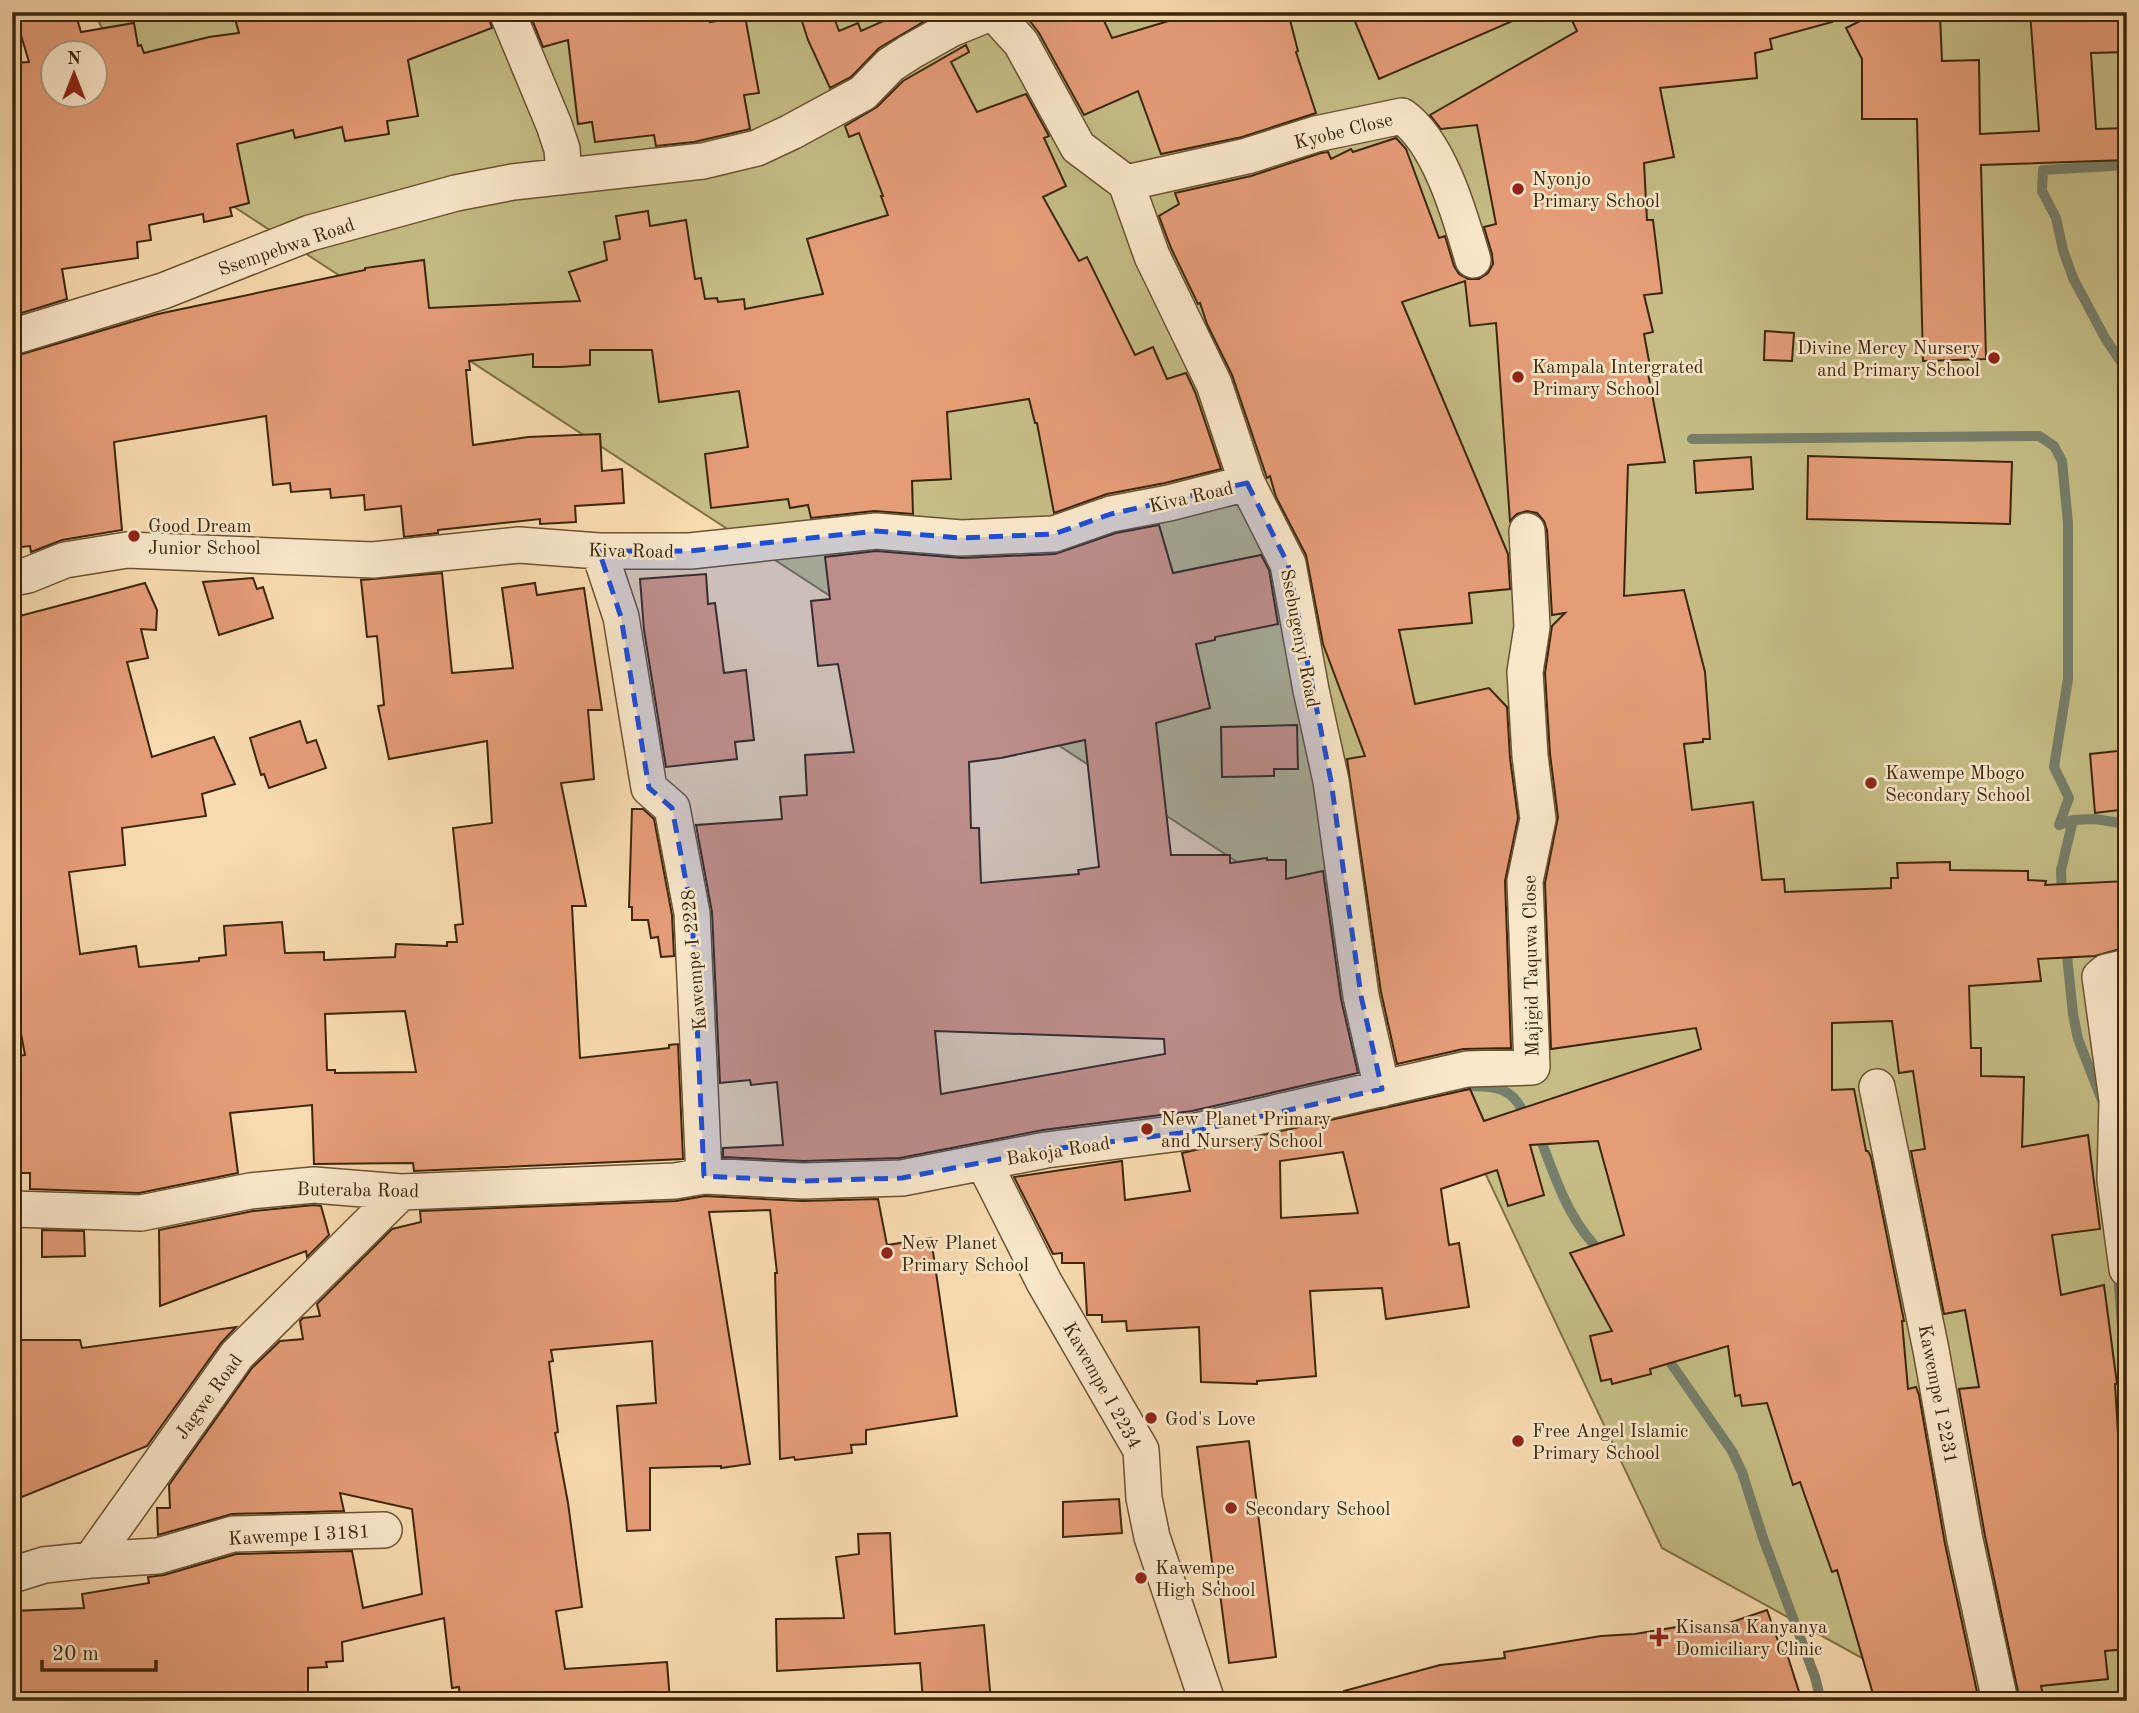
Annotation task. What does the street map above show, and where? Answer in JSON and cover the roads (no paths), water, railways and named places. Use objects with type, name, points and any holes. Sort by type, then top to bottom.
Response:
[{"type":"street","points":[[507,12],[554,125],[562,149],[565,176]]},
{"type":"street","points":[[993,12],[1021,43],[1078,148],[1126,183]]},
{"type":"street","name":"Ssempebwa Road","points":[[12,337],[163,292],[310,233],[456,192],[513,182],[703,161],[757,148],[863,93],[890,65],[910,52],[951,29],[993,12]]},
{"type":"street","name":"Kyobe Close","points":[[1126,183],[1247,156],[1316,134],[1402,116],[1414,124],[1442,170],[1473,260]]},
{"type":"street","name":"Ssebugenyi Road","points":[[1126,183],[1152,256],[1214,384],[1247,483],[1288,564],[1331,781],[1361,996],[1382,1089]]},
{"type":"street","name":"Kiva Road","points":[[12,578],[28,575],[65,560],[127,550],[373,559],[519,545],[598,551],[690,551],[876,531],[961,538],[1054,534],[1111,514],[1169,503],[1247,483]]},
{"type":"street","name":"Majigid Taquwa Close","points":[[1527,531],[1532,626],[1525,672],[1530,756],[1538,819],[1525,881],[1532,1067]]},
{"type":"street","name":"Kawempe I 2228","points":[[598,551],[621,617],[649,788],[672,808],[692,913],[704,1176]]},
{"type":"street","points":[[2127,967],[2106,972],[2100,977],[2117,1100],[2115,1180],[2127,1269]]},
{"type":"street","name":"Bakoja Road","points":[[704,1176],[803,1181],[902,1178],[1046,1150],[1196,1131],[1467,1069],[1532,1067]]},
{"type":"street","name":"Kawempe I 2231","points":[[1877,1087],[1931,1350],[1965,1540],[2000,1701]]},
{"type":"street","name":"Kawempe I 2234","points":[[984,1163],[1044,1282],[1141,1450],[1144,1498],[1152,1536],[1207,1701]]},
{"type":"street","name":"Buteraba Road","points":[[12,1209],[141,1213],[250,1191],[314,1185],[401,1192],[676,1181],[704,1176]]},
{"type":"street","name":"Jagwe Road","points":[[91,1560],[237,1355],[401,1192]]},
{"type":"street","name":"Kawempe I 3181","points":[[91,1560],[158,1556],[233,1534],[384,1530]]},
{"type":"street","points":[[12,1575],[44,1565],[91,1560]]},
{"type":"waterway","points":[[2127,165],[2043,170],[2042,191],[2056,218],[2073,278],[2105,338],[2127,371]]},
{"type":"waterway","points":[[1692,439],[2039,436],[2054,446],[2062,461],[2068,523],[2068,679],[2054,767],[2069,798],[2059,825],[2073,820],[2061,870],[2062,898]]},
{"type":"waterway","points":[[2073,820],[2095,819],[2127,824]]},
{"type":"waterway","points":[[2066,946],[2078,1039],[2103,1103]]},
{"type":"waterway","points":[[1465,1086],[1504,1091],[1516,1101],[1527,1120]]},
{"type":"waterway","points":[[1536,1133],[1574,1217],[1604,1255]]},
{"type":"waterway","points":[[2118,1272],[2127,1392]]},
{"type":"waterway","points":[[1663,1352],[1732,1451],[1742,1472],[1763,1538],[1815,1677],[1821,1701]]},
{"type":"place","name":"Nyonjo Primary School","points":[[1518,189]]},
{"type":"place","name":"Divine Mercy Nursery and Primary School","points":[[1994,358]]},
{"type":"place","name":"Kampala Intergrated Primary School","points":[[1518,377]]},
{"type":"place","name":"Good Dream Junior School","points":[[134,536]]},
{"type":"place","name":"Kawempe Mbogo Secondary School","points":[[1871,783]]},
{"type":"place","name":"New Planet Primary and Nursery School","points":[[1147,1129]]},
{"type":"place","name":"New Planet Primary School","points":[[887,1253]]},
{"type":"place","name":"God's Love","points":[[1151,1418]]},
{"type":"place","name":"Free Angel Islamic Primary School","points":[[1518,1441]]},
{"type":"place","name":"Secondary School","points":[[1231,1508]]},
{"type":"place","name":"Kawempe High School","points":[[1141,1578]]},
{"type":"place","name":"Kisansa Kanyanya Domiciliary Clinic","points":[[1659,1637]]}]
